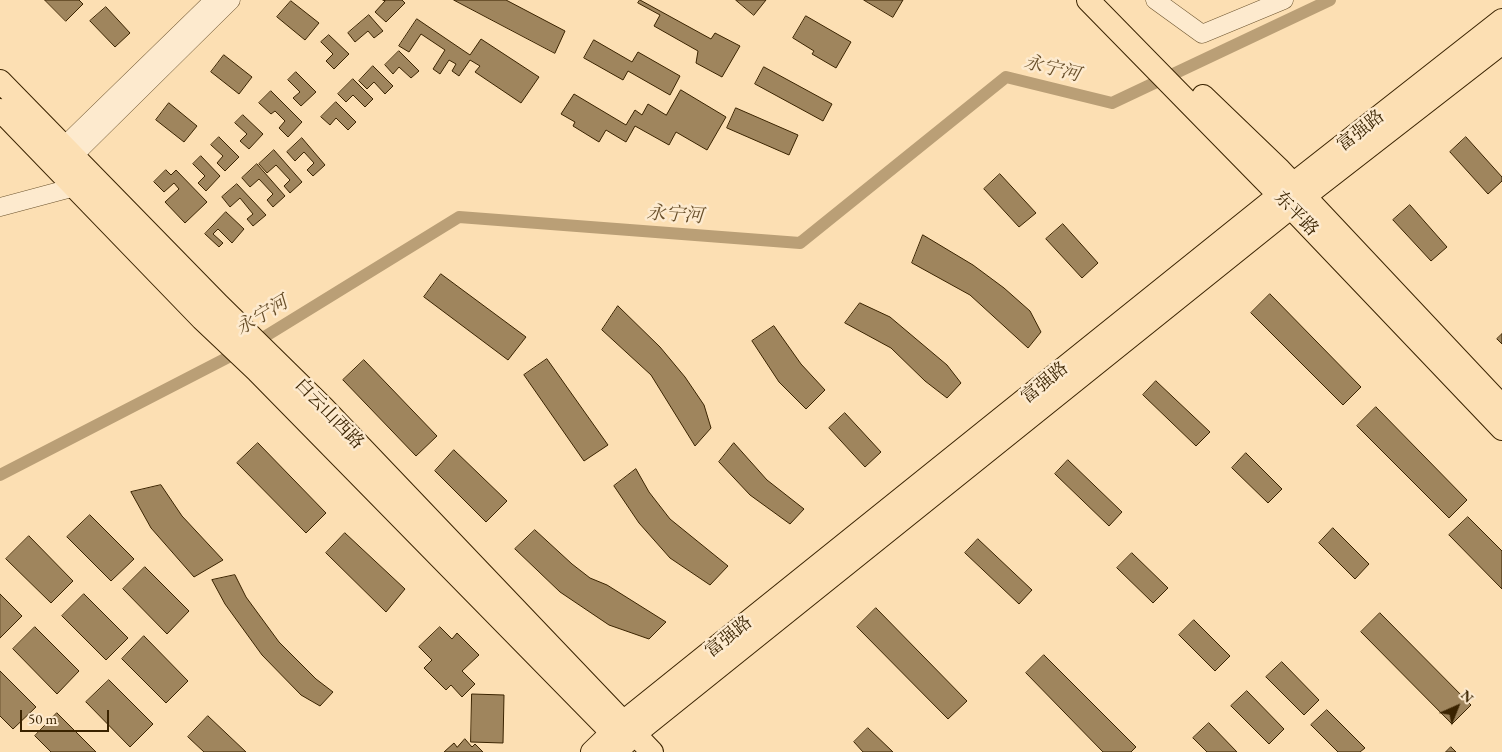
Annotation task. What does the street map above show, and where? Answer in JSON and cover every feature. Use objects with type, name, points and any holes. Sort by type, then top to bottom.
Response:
[{"type":"main road","name":"东平路","points":[[1088,0],[1138,41],[1502,406]]},
{"type":"main road","name":"东平路","points":[[1107,0],[1138,41]]},
{"type":"main road","name":"富强路","points":[[592,752],[623,740],[1292,196],[1502,20]]},
{"type":"main road","name":"富强路","points":[[1292,196],[1502,42]]},
{"type":"main road","name":"白云山西路","points":[[0,81],[61,158],[210,312]]},
{"type":"main road","name":"白云山西路","points":[[0,110],[61,158],[75,187],[266,366],[623,740],[652,752]]},
{"type":"main road","name":"东平路","points":[[1292,196],[1502,429]]},
{"type":"street","points":[[61,158],[214,0]]},
{"type":"street","points":[[61,158],[232,0]]},
{"type":"street","points":[[1155,0],[1202,34],[1284,0]]},
{"type":"street","points":[[0,207],[75,187]]},
{"type":"building","points":[[45,0],[79,0],[83,4],[66,21]]},
{"type":"building","points":[[383,0],[402,0],[405,3],[386,22],[375,12],[385,1]]},
{"type":"building","points":[[454,0],[506,0],[565,31],[555,53]]},
{"type":"building","points":[[640,0],[711,39],[715,33],[740,46],[722,77],[696,63],[698,51],[654,26],[660,15],[638,3]]},
{"type":"building","points":[[736,0],[766,0],[754,15]]},
{"type":"building","points":[[864,0],[903,0],[893,17]]},
{"type":"building","points":[[291,1],[319,23],[305,40],[277,17]]},
{"type":"building","points":[[106,7],[130,33],[115,47],[90,21]]},
{"type":"building","points":[[369,15],[383,31],[374,38],[368,31],[355,42],[348,33]]},
{"type":"building","points":[[806,16],[851,42],[836,68],[812,54],[814,51],[793,38]]},
{"type":"building","points":[[417,19],[470,55],[481,39],[539,77],[521,103],[475,72],[480,66],[470,60],[459,76],[452,71],[456,64],[449,60],[440,74],[433,69],[445,50],[421,34],[409,52],[399,46]]},
{"type":"building","points":[[329,35],[349,54],[334,69],[326,61],[333,54],[321,42]]},
{"type":"building","points":[[594,40],[632,62],[638,52],[680,76],[670,95],[628,71],[623,80],[584,58]]},
{"type":"building","points":[[399,51],[419,71],[411,78],[399,67],[393,74],[385,65]]},
{"type":"building","points":[[224,55],[252,77],[239,94],[211,72]]},
{"type":"building","points":[[373,66],[393,86],[385,94],[374,82],[367,89],[359,81]]},
{"type":"building","points":[[764,67],[832,104],[823,121],[755,84]]},
{"type":"building","points":[[296,72],[316,92],[301,106],[293,98],[300,92],[288,80]]},
{"type":"building","points":[[353,79],[373,99],[365,107],[353,95],[346,102],[338,94]]},
{"type":"building","points":[[681,90],[726,117],[707,150],[676,132],[669,145],[635,126],[626,142],[606,130],[599,142],[573,126],[575,122],[561,114],[574,94],[626,125],[635,110],[642,115],[648,104],[666,115]]},
{"type":"building","points":[[271,91],[302,122],[288,137],[279,128],[285,121],[275,111],[271,114],[259,103]]},
{"type":"building","points":[[336,102],[356,122],[348,130],[336,118],[330,125],[321,117]]},
{"type":"building","points":[[169,103],[197,126],[184,142],[156,120]]},
{"type":"building","points":[[736,108],[798,135],[789,155],[727,128]]},
{"type":"building","points":[[243,115],[263,134],[249,149],[240,141],[247,134],[235,123]]},
{"type":"building","points":[[219,137],[239,157],[225,171],[217,163],[223,156],[211,145]]},
{"type":"building","points":[[1466,137],[1502,177],[1502,181],[1488,194],[1450,152]]},
{"type":"building","points":[[302,138],[325,165],[313,176],[307,170],[314,163],[304,152],[295,161],[287,152]]},
{"type":"building","points":[[274,150],[302,182],[290,193],[284,186],[290,180],[276,165],[267,173],[259,164]]},
{"type":"building","points":[[201,156],[220,176],[206,191],[198,183],[205,176],[193,164]]},
{"type":"building","points":[[257,164],[285,196],[273,207],[267,200],[273,194],[259,179],[250,187],[242,178]]},
{"type":"building","points":[[166,170],[171,175],[176,170],[207,202],[185,223],[165,202],[179,189],[174,183],[164,192],[154,182]]},
{"type":"building","points":[[1000,174],[1036,213],[1019,227],[984,189]]},
{"type":"building","points":[[237,184],[266,215],[253,226],[247,219],[253,214],[240,198],[230,207],[222,197]]},
{"type":"building","points":[[1410,205],[1447,247],[1431,261],[1393,220]]},
{"type":"building","points":[[226,212],[244,229],[232,243],[218,229],[213,234],[223,243],[219,247],[205,234]]},
{"type":"building","points":[[1063,224],[1098,263],[1082,278],[1046,239]]},
{"type":"building","points":[[923,235],[973,265],[1004,288],[1030,311],[1041,332],[1028,348],[970,295],[912,263]]},
{"type":"building","points":[[441,274],[526,337],[508,360],[424,297]]},
{"type":"building","points":[[1270,294],[1361,387],[1343,405],[1251,313]]},
{"type":"building","points":[[860,303],[890,317],[947,365],[961,383],[947,398],[925,381],[891,348],[845,323]]},
{"type":"building","points":[[618,306],[660,347],[685,377],[704,405],[711,428],[695,446],[651,375],[602,330]]},
{"type":"building","points":[[774,326],[801,364],[825,390],[806,409],[779,382],[752,341]]},
{"type":"building","points":[[1502,334],[1502,344],[1497,339]]},
{"type":"building","points":[[547,359],[608,445],[584,461],[524,375]]},
{"type":"building","points":[[364,360],[437,436],[416,456],[343,380]]},
{"type":"building","points":[[1156,381],[1210,432],[1196,446],[1143,395]]},
{"type":"building","points":[[1376,407],[1467,500],[1449,518],[1357,426]]},
{"type":"building","points":[[845,413],[881,452],[865,467],[829,428]]},
{"type":"building","points":[[258,443],[326,513],[306,533],[237,463]]},
{"type":"building","points":[[734,443],[767,480],[804,509],[790,524],[750,495],[719,462]]},
{"type":"building","points":[[454,450],[507,501],[486,522],[435,471]]},
{"type":"building","points":[[1246,453],[1282,489],[1268,503],[1232,468]]},
{"type":"building","points":[[1068,460],[1122,512],[1109,526],[1055,474]]},
{"type":"building","points":[[636,469],[649,492],[670,519],[728,566],[710,585],[670,558],[639,523],[614,486]]},
{"type":"building","points":[[161,485],[182,516],[223,560],[194,577],[151,528],[131,492]]},
{"type":"building","points":[[90,515],[134,559],[111,581],[67,537]]},
{"type":"building","points":[[1468,517],[1502,551],[1502,589],[1449,535]]},
{"type":"building","points":[[1333,528],[1369,564],[1355,579],[1319,543]]},
{"type":"building","points":[[535,530],[590,578],[607,585],[666,622],[649,639],[609,625],[560,592],[515,549]]},
{"type":"building","points":[[345,533],[405,589],[386,612],[326,553]]},
{"type":"building","points":[[29,536],[73,581],[51,603],[6,559]]},
{"type":"building","points":[[978,539],[1032,590],[1019,604],[965,553]]},
{"type":"building","points":[[1132,553],[1168,588],[1153,603],[1117,568]]},
{"type":"building","points":[[145,567],[189,611],[167,634],[123,589]]},
{"type":"building","points":[[235,575],[246,597],[279,642],[316,679],[333,692],[320,706],[301,695],[262,655],[225,604],[212,580]]},
{"type":"building","points":[[0,594],[22,616],[0,638]]},
{"type":"building","points":[[84,594],[128,638],[106,660],[62,616]]},
{"type":"building","points":[[876,608],[967,701],[948,719],[857,627]]},
{"type":"building","points":[[1380,613],[1471,705],[1452,724],[1361,632]]},
{"type":"building","points":[[1194,620],[1230,656],[1215,671],[1179,635]]},
{"type":"building","points":[[35,627],[79,671],[57,694],[13,649]]},
{"type":"building","points":[[440,627],[452,639],[457,633],[479,655],[462,671],[475,684],[462,697],[451,685],[446,690],[424,668],[432,660],[419,647]]},
{"type":"building","points":[[144,636],[188,681],[166,703],[122,659]]},
{"type":"building","points":[[1044,655],[1136,747],[1131,752],[1103,752],[1026,673]]},
{"type":"building","points":[[1282,662],[1319,700],[1304,715],[1266,677]]},
{"type":"building","points":[[0,671],[36,707],[13,729],[0,716]]},
{"type":"building","points":[[109,680],[153,724],[130,747],[86,702]]},
{"type":"building","points":[[1247,691],[1284,729],[1269,744],[1231,706]]},
{"type":"building","points":[[472,694],[504,695],[503,743],[471,742]]},
{"type":"building","points":[[1327,710],[1365,748],[1360,752],[1338,752],[1311,725]]},
{"type":"building","points":[[57,713],[96,752],[51,752],[35,736]]},
{"type":"building","points":[[208,716],[246,752],[204,752],[188,737]]},
{"type":"building","points":[[1209,723],[1237,752],[1207,752],[1193,738]]},
{"type":"building","points":[[868,728],[893,752],[863,752],[854,742]]},
{"type":"building","points":[[465,739],[472,747],[475,744],[483,752],[444,752],[454,743],[457,747]]},
{"type":"building","points":[[1451,747],[1456,752],[1446,752]]},
{"type":"waterway","name":"永宁河","points":[[0,475],[248,347],[459,217],[800,243],[1006,77],[1112,103],[1330,0]]}]
